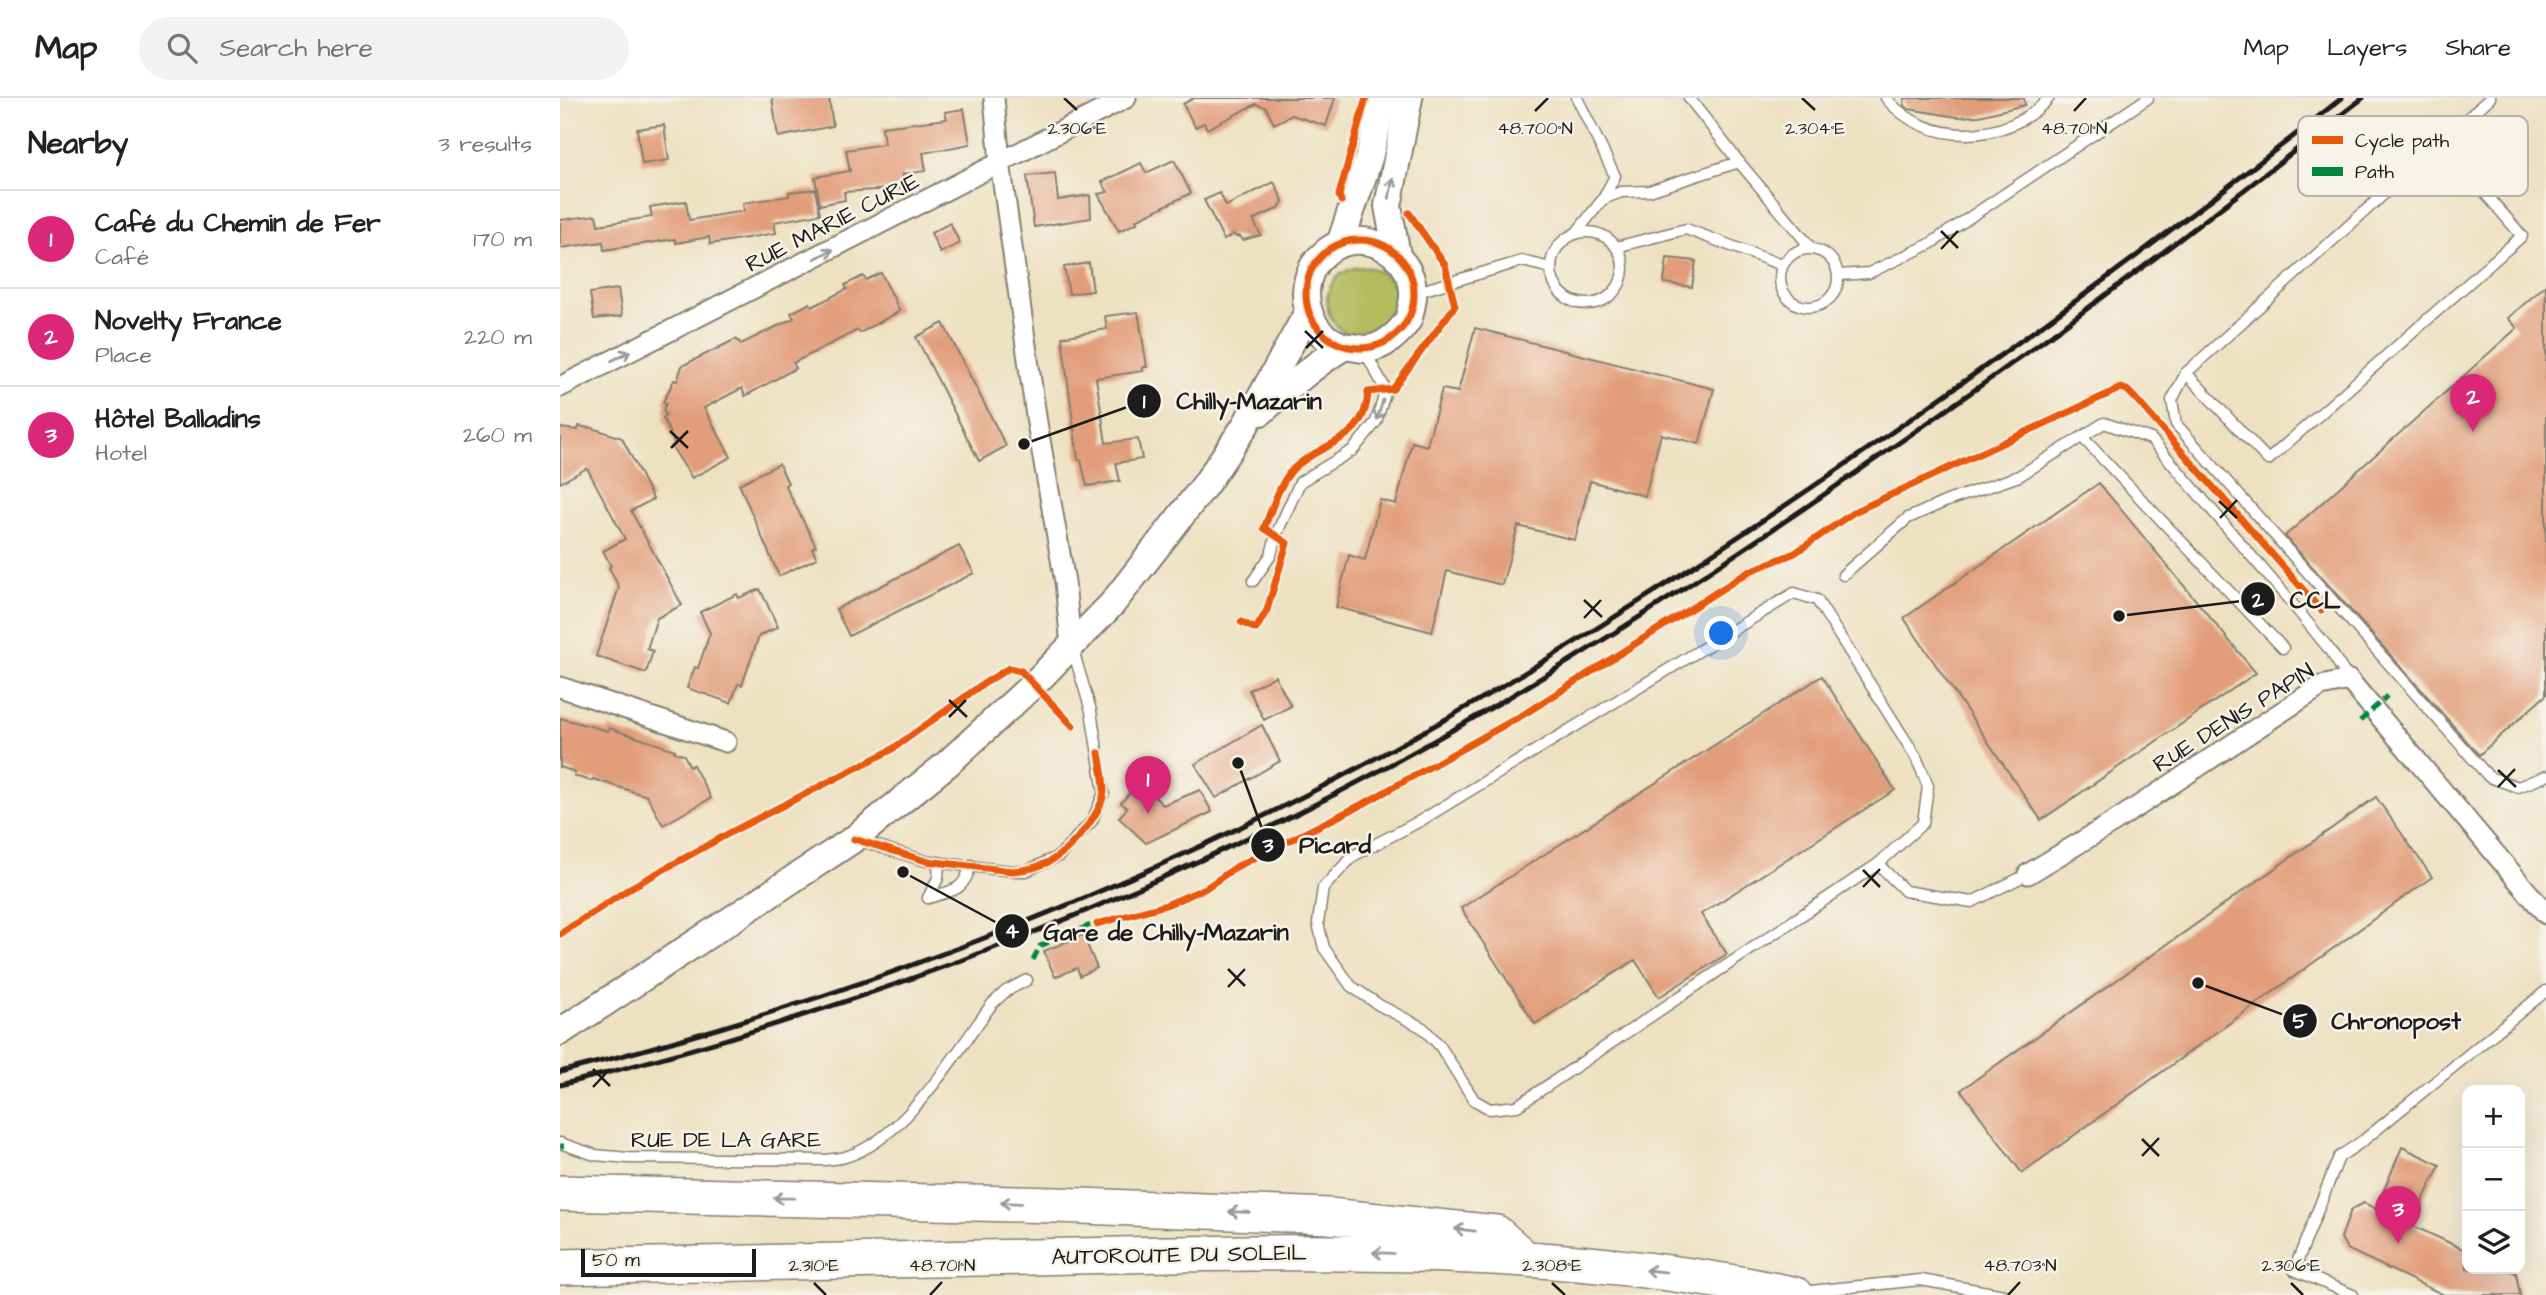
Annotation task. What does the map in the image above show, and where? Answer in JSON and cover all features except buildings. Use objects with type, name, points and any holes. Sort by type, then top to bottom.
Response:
[{"type":"highway","points":[[560,1194],[1017,1203],[1329,1216],[1496,1233],[1524,1258]]},
{"type":"highway","name":"AUTOROUTE DU SOLEIL","points":[[560,1267],[1331,1251],[1524,1258],[1684,1274],[1792,1294]]},
{"type":"main road","points":[[1340,244],[1369,158],[1384,98]]},
{"type":"main road","points":[[1397,255],[1388,206],[1409,98]]},
{"type":"main road","points":[[1244,426],[1299,378],[1354,348],[1393,338],[1409,318],[1414,293],[1410,273],[1397,255],[1377,243],[1352,240],[1340,244],[1320,258],[1308,278],[1305,296],[1308,312],[1322,334],[1354,348]]},
{"type":"main road","points":[[560,1032],[854,839],[947,764],[1072,646],[1112,604],[1205,485],[1244,426],[1308,312]]},
{"type":"street","points":[[994,98],[1000,162],[1039,435],[1065,582],[1072,646]]},
{"type":"street","name":"RUE MARIE CURIE","points":[[560,387],[1126,98]]},
{"type":"street","name":"RUE DENIS PAPIN","points":[[2028,874],[2114,822],[2321,686],[2349,680],[2546,914]]},
{"type":"street","points":[[560,687],[726,742]]},
{"type":"lane","points":[[1576,233],[1598,233],[1616,247],[1621,257],[1621,279],[1616,289],[1598,302],[1587,304],[1565,297],[1558,289],[1551,268],[1558,246],[1576,233],[1603,199],[1615,176],[1577,98]]},
{"type":"lane","points":[[1689,98],[1812,249]]},
{"type":"lane","points":[[1886,98],[1894,108],[1927,128],[1965,135],[2003,130],[2037,112],[2049,98]]},
{"type":"lane","points":[[1839,275],[1869,273],[1930,244],[2148,98]]},
{"type":"lane","points":[[2470,116],[2490,98]]},
{"type":"lane","points":[[1603,199],[1621,192],[1649,191],[1739,162]]},
{"type":"lane","points":[[2381,196],[2186,373],[2172,400],[2176,424],[2489,777],[2518,787],[2546,776]]},
{"type":"lane","points":[[2186,373],[2268,460],[2522,236],[2488,196]]},
{"type":"lane","points":[[1616,247],[1686,229],[1782,265]]},
{"type":"lane","points":[[1812,249],[1825,253],[1832,260],[1839,275],[1831,296],[1824,302],[1806,307],[1797,304],[1783,292],[1779,274],[1782,265],[1796,251],[1812,249]]},
{"type":"lane","points":[[1414,293],[1522,261],[1551,268]]},
{"type":"lane","points":[[1253,581],[1271,555],[1276,534],[1300,482],[1353,450],[1376,422],[1386,390],[1354,348]]},
{"type":"lane","points":[[1843,575],[1908,518],[1947,501],[2020,476],[2104,423],[2151,439],[2290,601],[2329,649],[2349,680]]},
{"type":"lane","points":[[2082,437],[2283,648]]},
{"type":"lane","points":[[1794,593],[1817,600],[1916,757],[1928,786],[1923,823],[1878,864],[1517,1107],[1490,1109],[1474,1100],[1440,1046],[1423,1028],[1379,1005],[1351,986],[1324,948],[1318,923],[1323,888],[1353,856],[1420,821],[1794,593]]},
{"type":"lane","points":[[854,839],[926,861],[1012,871],[1026,870],[1059,856],[1092,821],[1104,793],[1091,711],[1072,646]]},
{"type":"lane","points":[[939,862],[938,878],[928,898],[955,890],[966,882],[971,865]]},
{"type":"lane","points":[[1878,864],[1905,891],[1972,902],[2028,874]]},
{"type":"lane","name":"RUE DE LA GARE","points":[[560,1143],[594,1155],[628,1158],[824,1160],[846,1157],[893,1130],[914,1108],[992,1004],[1006,991],[1027,980]]},
{"type":"lane","points":[[2353,1295],[2294,1270],[2339,1157],[2364,1140],[2546,991]]},
{"type":"lane","points":[[1792,1294],[1921,1280],[2004,1295]]},
{"type":"green space","points":[[1362,267],[1387,277],[1397,302],[1387,327],[1362,337],[1337,327],[1327,302],[1337,277]]},
{"type":"railway","points":[[2319,116],[2342,98]]},
{"type":"railway","points":[[2340,116],[2363,98]]},
{"type":"railway","points":[[560,1072],[652,1048],[834,992],[1013,927],[1188,852],[1274,811],[1413,738],[1615,617],[1746,532],[2014,346],[2298,133]]},
{"type":"railway","points":[[560,1085],[651,1061],[830,1007],[1007,943],[1179,870],[1264,830],[1405,757],[1610,636],[1809,505],[2077,316],[2298,148]]},
{"type":"marked path","points":[[2360,721],[2387,696]]},
{"type":"marked path","points":[[1033,960],[1040,946],[1088,926],[1101,924]]},
{"type":"cycle path","points":[[1341,201],[1339,195],[1366,98]]},
{"type":"cycle path","points":[[1241,622],[1256,629],[1267,610],[1287,543],[1264,528],[1288,475],[1305,459],[1351,432],[1365,409],[1368,392],[1393,389],[1455,306],[1445,265],[1409,213]]},
{"type":"cycle path","points":[[1360,240],[1381,244],[1398,256],[1410,273],[1414,294],[1410,315],[1398,332],[1381,344],[1360,348],[1339,344],[1322,332],[1310,315],[1306,294],[1310,273],[1322,256],[1339,244],[1360,240]]},
{"type":"cycle path","points":[[1097,924],[1166,905],[1206,888],[1236,867],[1365,803],[1526,713],[1750,571],[1795,553],[1854,512],[2121,388],[2135,398],[2321,610]]},
{"type":"cycle path","points":[[560,934],[632,887],[735,830],[891,750],[1009,668],[1021,671],[1073,726]]},
{"type":"cycle path","points":[[854,839],[926,861],[1012,871],[1042,865],[1072,844],[1099,808],[1104,791],[1099,753]]},
{"type":"place","name":"Novelty France","points":[[2473,432]]},
{"type":"place","name":"Chilly-Mazarin","points":[[1024,444]]},
{"type":"place","name":"CCL","points":[[2119,616]]},
{"type":"place","name":"Picard","points":[[1238,763]]},
{"type":"place","name":"Café du Chemin de Fer","points":[[1148,814]]},
{"type":"place","name":"Gare de Chilly-Mazarin","points":[[903,872]]},
{"type":"place","name":"Chronopost","points":[[2198,983]]},
{"type":"place","name":"Hôtel Balladins","points":[[2398,1244]]}]
